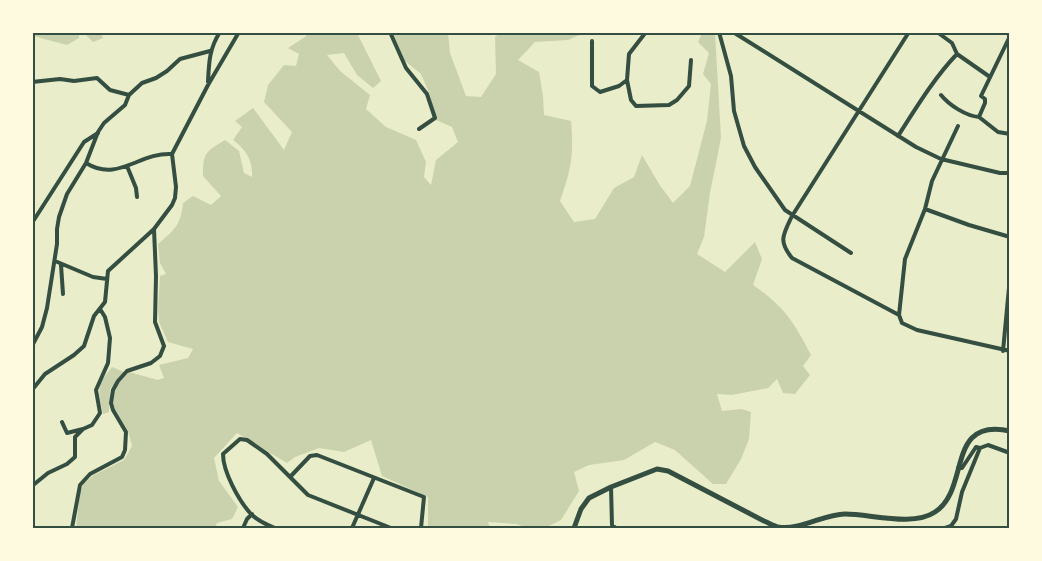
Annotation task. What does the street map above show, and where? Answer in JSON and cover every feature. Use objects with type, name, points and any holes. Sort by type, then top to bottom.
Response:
[{"type":"street","points":[[32,390],[44,374],[74,356],[84,346],[94,316],[105,302],[108,271],[154,229],[172,205],[176,187],[172,154],[208,85],[239,32]]},
{"type":"street","points":[[390,32],[406,68],[427,94],[435,118],[419,129]]},
{"type":"street","points":[[646,32],[629,54],[627,80],[631,100],[636,106],[669,105],[677,100],[689,86],[691,60]]},
{"type":"street","points":[[719,32],[731,76],[734,111],[744,146],[768,188],[792,216],[851,253]]},
{"type":"street","points":[[733,32],[898,136],[941,159],[1010,174]]},
{"type":"street","points":[[899,315],[792,258],[784,249],[782,237],[792,216],[909,32]]},
{"type":"street","points":[[937,32],[952,43],[957,54],[990,77]]},
{"type":"street","points":[[208,85],[210,51],[219,33]]},
{"type":"street","points":[[979,116],[985,103],[985,99],[981,96],[1010,36]]},
{"type":"street","points":[[592,41],[592,86],[600,92],[619,86],[627,80]]},
{"type":"street","points":[[32,346],[42,327],[47,308],[55,261],[59,216],[67,194],[86,164],[98,132],[104,123],[125,105],[129,96],[142,82],[156,78],[180,59],[210,51]]},
{"type":"street","points":[[898,136],[923,97],[957,54]]},
{"type":"street","points":[[32,82],[60,79],[74,81],[97,78],[110,90],[129,96]]},
{"type":"street","points":[[941,95],[960,110],[973,116],[979,116],[998,132],[1010,134]]},
{"type":"street","points":[[958,126],[932,181],[925,209],[905,259],[899,315],[902,323],[917,330],[1003,351],[1010,351]]},
{"type":"street","points":[[32,224],[84,142],[98,132]]},
{"type":"street","points":[[86,164],[110,172],[162,153],[172,154]]},
{"type":"street","points":[[127,166],[136,188],[137,197]]},
{"type":"street","points":[[925,209],[969,225],[1010,236]]},
{"type":"street","points":[[72,528],[80,485],[90,474],[122,457],[125,450],[126,432],[111,402],[113,390],[127,371],[151,363],[160,356],[164,346],[155,322],[154,229]]},
{"type":"street","points":[[55,261],[93,277],[107,279]]},
{"type":"street","points":[[61,265],[63,294]]},
{"type":"street","points":[[1003,351],[1010,277]]},
{"type":"street","points":[[62,422],[67,433],[92,425],[100,414],[96,390],[108,363],[110,338],[105,317],[100,309]]},
{"type":"street","points":[[32,486],[48,473],[67,464],[75,457],[75,437],[83,429]]},
{"type":"street","points":[[574,528],[581,509],[589,498],[657,469],[668,471],[764,522],[779,527],[792,527],[829,516],[844,514],[922,518],[933,514],[944,506],[951,494],[966,445],[976,434],[998,429],[1010,431]]},
{"type":"street","points":[[274,528],[252,514],[237,495],[223,464],[223,454],[240,439],[247,440],[268,454],[308,494],[391,528]]},
{"type":"street","points":[[958,468],[962,468],[976,447],[988,446],[1010,453]]},
{"type":"street","points":[[945,528],[950,526],[956,519],[962,492],[980,448]]},
{"type":"street","points":[[290,477],[310,456],[317,455],[424,497],[421,528]]},
{"type":"street","points":[[352,528],[374,478]]},
{"type":"street","points":[[611,487],[612,525],[616,528]]},
{"type":"street","points":[[243,528],[247,519],[252,514]]},
{"type":"green space","points":[[33,32],[79,33],[79,38],[67,45],[33,36]]},
{"type":"green space","points":[[84,33],[101,33],[103,38],[93,42]]},
{"type":"green space","points":[[309,33],[357,33],[381,81],[373,88],[357,75],[344,53],[327,55],[340,71],[370,95],[366,109],[386,127],[416,140],[426,162],[424,177],[431,185],[436,160],[458,142],[452,127],[436,120],[430,95],[421,74],[405,61],[393,33],[448,33],[450,53],[466,96],[481,97],[496,74],[495,37],[500,33],[584,33],[568,40],[535,42],[518,60],[539,72],[544,115],[571,121],[571,162],[560,201],[574,222],[595,219],[614,188],[634,177],[642,155],[673,203],[690,186],[707,121],[711,84],[703,74],[709,53],[698,42],[702,33],[715,33],[721,138],[710,193],[704,237],[697,254],[725,272],[755,242],[762,259],[753,285],[773,300],[787,316],[811,355],[803,366],[810,375],[795,394],[783,393],[777,379],[768,388],[732,395],[717,394],[722,411],[742,409],[751,412],[749,439],[741,459],[726,484],[713,484],[675,450],[655,442],[624,460],[589,465],[574,472],[579,491],[561,520],[545,528],[529,528],[516,524],[488,522],[490,528],[428,528],[428,497],[382,476],[371,440],[344,452],[319,448],[295,457],[287,463],[237,433],[214,458],[219,481],[238,507],[232,519],[217,523],[215,528],[76,528],[80,492],[84,483],[94,475],[124,460],[132,446],[128,431],[115,409],[112,399],[118,384],[129,372],[158,380],[164,378],[159,365],[188,358],[193,349],[168,342],[159,322],[160,276],[166,274],[160,263],[158,244],[169,235],[179,222],[183,203],[193,196],[211,205],[221,196],[203,176],[206,154],[213,147],[225,140],[239,151],[244,173],[252,177],[248,156],[233,140],[242,127],[235,121],[253,108],[284,150],[292,132],[264,102],[268,85],[284,65],[296,66],[299,54],[288,48]]},
{"type":"green space","points":[[112,367],[124,372],[110,389],[109,412],[103,414],[99,394],[103,379]]}]
